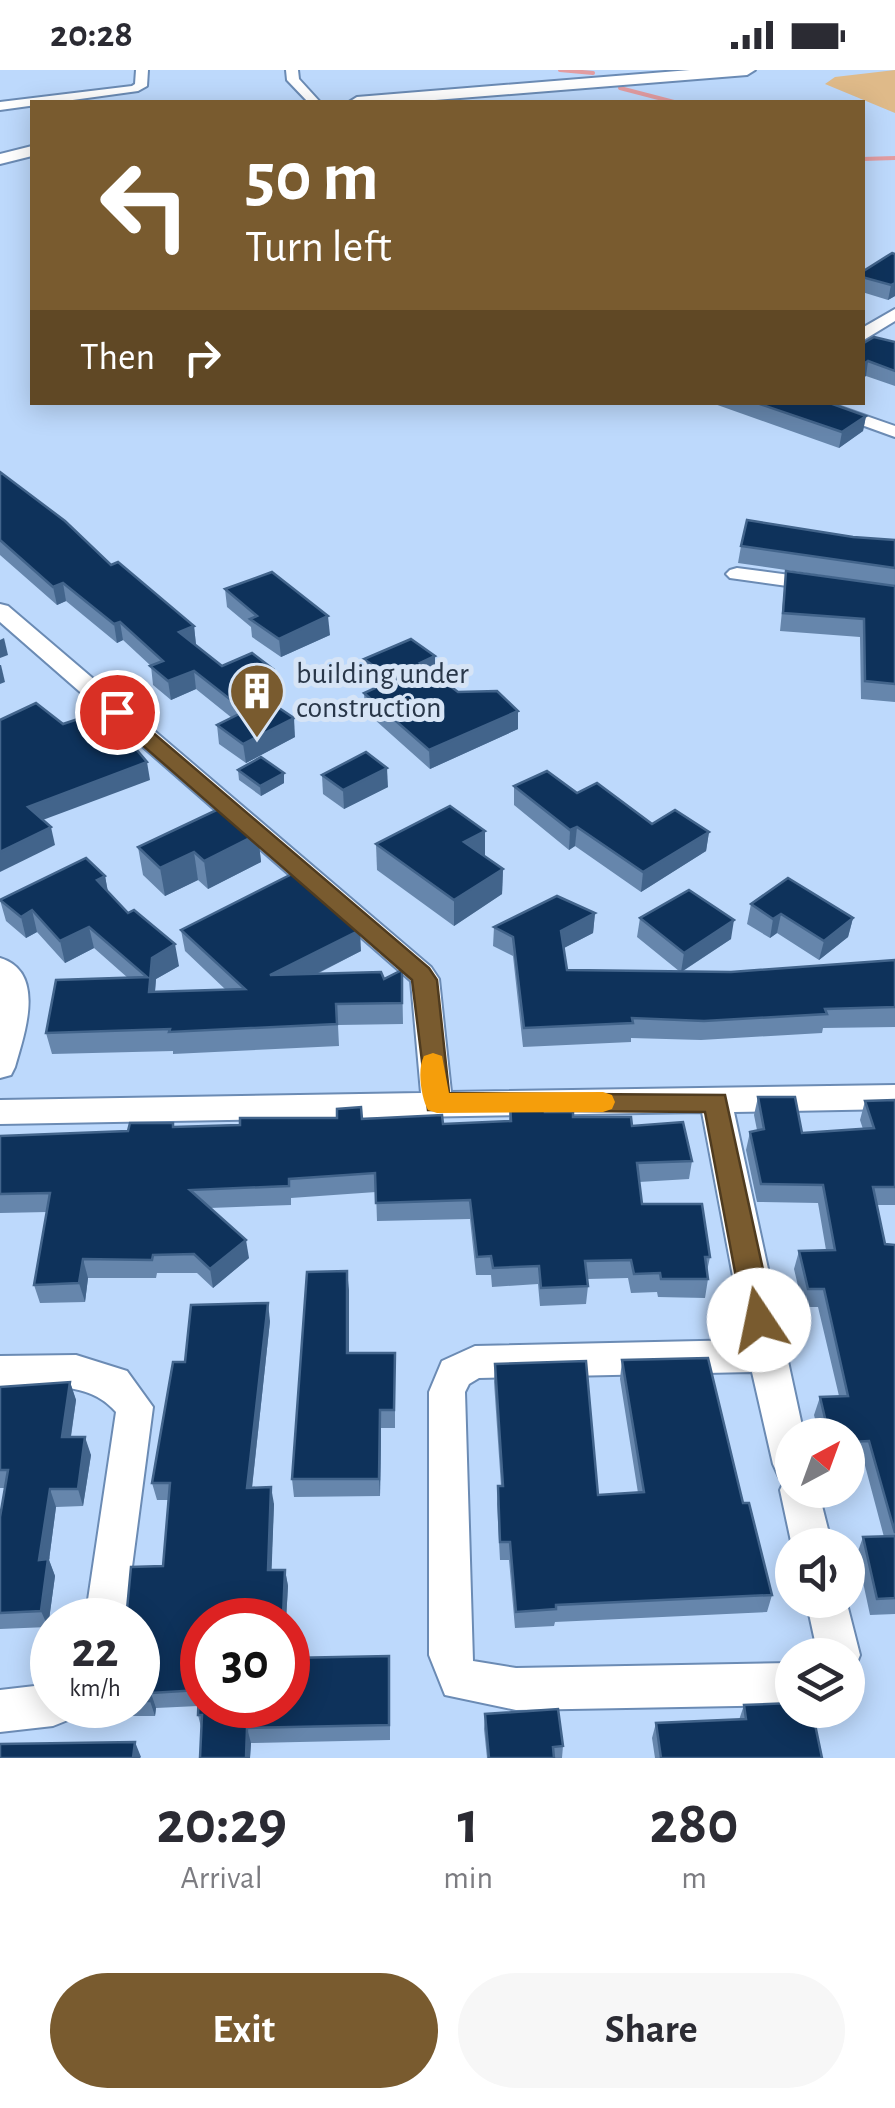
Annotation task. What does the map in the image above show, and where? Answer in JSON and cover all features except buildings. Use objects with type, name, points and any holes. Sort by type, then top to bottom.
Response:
[{"type":"street","points":[[0,106],[30,94],[134,89],[141,86],[142,70]]},
{"type":"street","points":[[292,70],[293,80],[312,100]]},
{"type":"street","points":[[381,100],[747,70]]},
{"type":"street","points":[[0,159],[30,152]]},
{"type":"street","points":[[868,340],[895,314]]},
{"type":"street","points":[[816,405],[895,432]]},
{"type":"street","points":[[737,574],[895,595]]},
{"type":"street","points":[[0,610],[421,974],[425,980],[437,1103]]},
{"type":"street","points":[[0,968],[12,980],[17,996],[0,1067]]},
{"type":"street","points":[[0,1112],[895,1097]]},
{"type":"street","points":[[716,1102],[781,1418]]},
{"type":"street","points":[[766,1356],[475,1362],[456,1373],[447,1392],[450,1655],[460,1680],[516,1690],[775,1684]]},
{"type":"street","points":[[0,1372],[76,1371],[114,1383],[135,1407],[108,1598]]},
{"type":"street","points":[[0,1711],[30,1708]]},
{"type":"shaded area","points":[[895,70],[895,113],[825,84],[835,77]]},
{"type":"waterway","points":[[560,70],[593,73]]},
{"type":"waterway","points":[[620,88],[666,100]]},
{"type":"waterway","points":[[865,159],[895,158]]},
{"type":"slow traffic","points":[[433,1062],[437,1103],[603,1102]]},
{"type":"place","name":"building under construction","points":[[257,740]]},
{"type":"route","points":[[117,712],[421,974],[425,980],[437,1103],[716,1102],[759,1320]]}]
